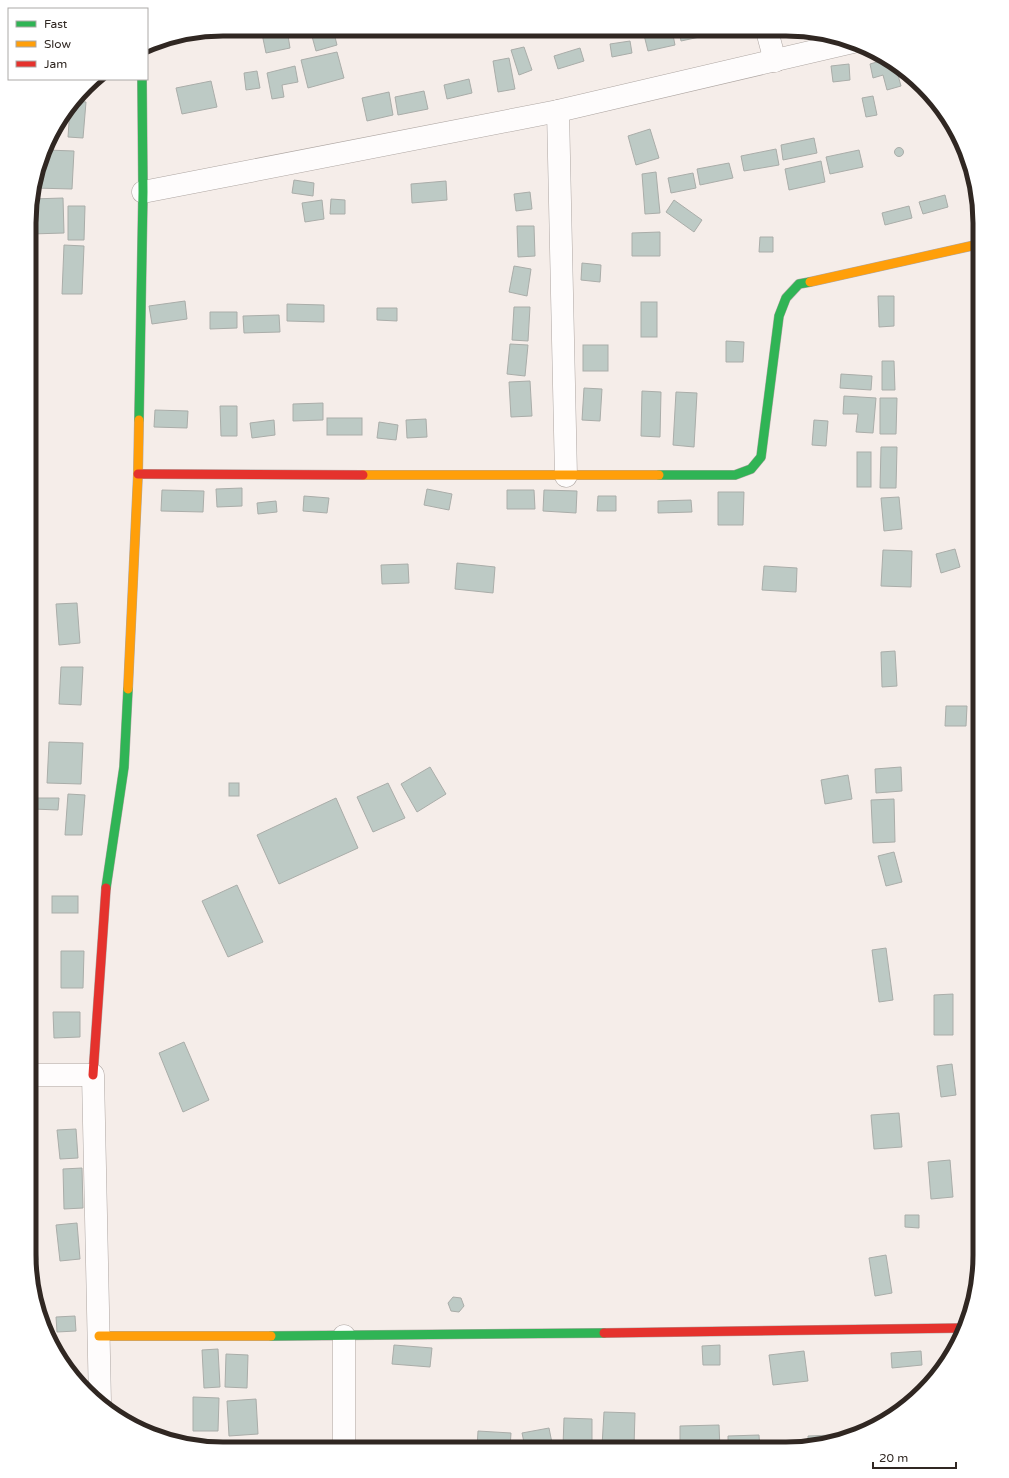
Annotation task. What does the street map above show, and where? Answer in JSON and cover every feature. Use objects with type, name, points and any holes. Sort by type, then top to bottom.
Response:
[{"type":"street","points":[[768,36],[775,61]]},
{"type":"street","points":[[143,192],[558,111],[842,45]]},
{"type":"street","points":[[100,1395],[93,1075],[105,896],[124,767],[138,474],[143,192],[142,80]]},
{"type":"street","points":[[558,111],[566,476]]},
{"type":"street","points":[[138,474],[566,476],[735,475],[751,469],[761,457],[779,316],[786,298],[799,284],[973,246]]},
{"type":"street","points":[[36,1075],[93,1075]]},
{"type":"street","points":[[99,1336],[344,1336],[958,1328]]},
{"type":"street","points":[[344,1336],[344,1442]]},
{"type":"building","points":[[262,36],[288,36],[290,48],[266,53]]},
{"type":"building","points":[[312,36],[335,36],[337,45],[316,51]]},
{"type":"building","points":[[644,36],[673,36],[675,45],[648,51]]},
{"type":"building","points":[[680,36],[704,36],[681,41]]},
{"type":"building","points":[[630,41],[632,53],[612,57],[610,44]]},
{"type":"building","points":[[524,47],[532,70],[519,75],[511,50]]},
{"type":"building","points":[[580,48],[584,61],[558,69],[554,56]]},
{"type":"building","points":[[337,52],[344,78],[308,88],[301,60]]},
{"type":"building","points":[[509,58],[515,89],[498,92],[493,61]]},
{"type":"building","points":[[879,61],[898,73],[901,86],[887,90],[883,75],[873,78],[870,64]]},
{"type":"building","points":[[849,64],[850,80],[833,82],[831,66]]},
{"type":"building","points":[[295,66],[298,82],[282,85],[284,97],[272,99],[267,73]]},
{"type":"building","points":[[257,71],[260,88],[246,90],[244,73]]},
{"type":"building","points":[[469,79],[472,93],[447,99],[444,85]]},
{"type":"building","points":[[211,81],[217,107],[182,114],[176,88]]},
{"type":"building","points":[[424,91],[428,109],[398,115],[395,97]]},
{"type":"building","points":[[389,92],[393,115],[367,121],[362,98]]},
{"type":"building","points":[[873,96],[877,115],[866,117],[862,98]]},
{"type":"building","points":[[82,102],[86,102],[83,138],[68,137],[69,117]]},
{"type":"building","points":[[650,129],[659,158],[636,165],[628,136]]},
{"type":"building","points":[[814,138],[817,153],[783,160],[781,145]]},
{"type":"building","points":[[899,147],[904,152],[899,157],[894,152]]},
{"type":"building","points":[[776,149],[779,165],[744,171],[741,156]]},
{"type":"building","points":[[51,150],[74,151],[72,189],[40,188],[42,175]]},
{"type":"building","points":[[859,150],[863,167],[830,174],[826,157]]},
{"type":"building","points":[[821,161],[825,182],[789,190],[785,169]]},
{"type":"building","points":[[729,163],[733,178],[700,185],[697,169]]},
{"type":"building","points":[[656,172],[660,213],[645,214],[642,174]]},
{"type":"building","points":[[693,173],[696,188],[671,193],[668,178]]},
{"type":"building","points":[[294,180],[314,183],[313,196],[292,193]]},
{"type":"building","points":[[446,181],[447,200],[412,203],[411,184]]},
{"type":"building","points":[[530,192],[532,209],[516,211],[514,194]]},
{"type":"building","points":[[945,195],[948,207],[923,214],[919,202]]},
{"type":"building","points":[[63,198],[64,233],[36,234],[36,211],[38,199]]},
{"type":"building","points":[[331,199],[345,200],[345,214],[330,214]]},
{"type":"building","points":[[322,200],[324,219],[305,222],[302,203]]},
{"type":"building","points":[[674,200],[702,220],[694,232],[666,212]]},
{"type":"building","points":[[68,206],[85,206],[84,240],[68,240]]},
{"type":"building","points":[[909,206],[912,218],[885,225],[882,213]]},
{"type":"building","points":[[517,226],[534,226],[535,256],[518,257]]},
{"type":"building","points":[[660,232],[660,256],[632,256],[632,233]]},
{"type":"building","points":[[760,237],[773,237],[773,252],[759,252]]},
{"type":"building","points":[[64,245],[84,246],[82,294],[62,294]]},
{"type":"building","points":[[582,263],[601,265],[600,282],[581,280]]},
{"type":"building","points":[[514,266],[531,269],[527,296],[509,292]]},
{"type":"building","points":[[878,296],[894,296],[894,326],[879,327]]},
{"type":"building","points":[[185,301],[187,319],[152,324],[149,306]]},
{"type":"building","points":[[641,302],[657,302],[657,337],[641,337]]},
{"type":"building","points":[[287,304],[324,305],[324,322],[287,321]]},
{"type":"building","points":[[514,307],[530,307],[528,341],[512,340]]},
{"type":"building","points":[[377,308],[397,308],[397,321],[377,320]]},
{"type":"building","points":[[210,312],[237,312],[237,328],[210,329]]},
{"type":"building","points":[[279,315],[280,332],[244,333],[243,316]]},
{"type":"building","points":[[726,341],[744,342],[743,362],[726,362]]},
{"type":"building","points":[[510,344],[528,345],[525,376],[507,374]]},
{"type":"building","points":[[583,345],[608,345],[608,371],[583,371]]},
{"type":"building","points":[[882,361],[894,361],[895,390],[882,390]]},
{"type":"building","points":[[841,374],[872,376],[871,390],[840,388]]},
{"type":"building","points":[[530,381],[532,416],[511,417],[509,382]]},
{"type":"building","points":[[584,388],[602,389],[600,421],[582,420]]},
{"type":"building","points":[[642,391],[661,392],[660,437],[641,436]]},
{"type":"building","points":[[676,392],[697,393],[694,447],[673,445]]},
{"type":"building","points":[[844,396],[876,398],[873,433],[856,432],[858,414],[843,414]]},
{"type":"building","points":[[880,398],[897,398],[896,434],[880,434]]},
{"type":"building","points":[[323,403],[323,420],[293,421],[293,404]]},
{"type":"building","points":[[220,406],[237,406],[237,436],[221,436]]},
{"type":"building","points":[[155,410],[188,411],[187,428],[154,427]]},
{"type":"building","points":[[327,418],[362,418],[362,435],[327,435]]},
{"type":"building","points":[[426,419],[427,437],[407,438],[406,420]]},
{"type":"building","points":[[274,420],[275,435],[252,438],[250,423]]},
{"type":"building","points":[[814,420],[828,421],[826,446],[812,445]]},
{"type":"building","points":[[379,422],[398,425],[396,440],[377,438]]},
{"type":"building","points":[[881,447],[897,447],[896,488],[880,488]]},
{"type":"building","points":[[857,452],[871,452],[871,487],[857,487]]},
{"type":"building","points":[[242,488],[242,506],[217,507],[216,489]]},
{"type":"building","points":[[427,489],[452,494],[449,510],[424,505]]},
{"type":"building","points":[[162,490],[204,491],[203,512],[161,511]]},
{"type":"building","points":[[507,490],[534,490],[535,509],[507,509]]},
{"type":"building","points":[[544,490],[577,491],[576,513],[543,511]]},
{"type":"building","points":[[718,492],[744,492],[743,525],[718,525]]},
{"type":"building","points":[[304,496],[329,498],[327,513],[303,511]]},
{"type":"building","points":[[598,496],[616,496],[616,511],[597,511]]},
{"type":"building","points":[[899,497],[902,529],[884,531],[881,498]]},
{"type":"building","points":[[691,500],[692,512],[658,513],[658,501]]},
{"type":"building","points":[[276,501],[277,512],[258,514],[257,503]]},
{"type":"building","points":[[955,549],[960,567],[941,573],[936,554]]},
{"type":"building","points":[[883,550],[912,551],[911,587],[881,586]]},
{"type":"building","points":[[457,563],[495,567],[493,593],[455,589]]},
{"type":"building","points":[[408,564],[409,583],[382,584],[381,565]]},
{"type":"building","points":[[764,566],[797,568],[796,592],[762,590]]},
{"type":"building","points":[[77,603],[80,643],[59,645],[56,604]]},
{"type":"building","points":[[895,651],[897,686],[882,687],[881,652]]},
{"type":"building","points":[[61,667],[83,667],[81,705],[59,704]]},
{"type":"building","points":[[946,706],[967,706],[966,726],[945,726]]},
{"type":"building","points":[[49,742],[83,743],[81,784],[47,783]]},
{"type":"building","points":[[430,767],[446,794],[417,812],[401,784]]},
{"type":"building","points":[[901,767],[902,791],[876,793],[875,769]]},
{"type":"building","points":[[848,775],[852,799],[825,804],[821,780]]},
{"type":"building","points":[[229,783],[239,783],[239,796],[229,796]]},
{"type":"building","points":[[388,783],[405,818],[373,832],[357,797]]},
{"type":"building","points":[[68,794],[85,795],[82,835],[65,835]]},
{"type":"building","points":[[36,798],[59,798],[58,810],[36,809]]},
{"type":"building","points":[[336,798],[358,848],[279,884],[257,835]]},
{"type":"building","points":[[894,799],[895,842],[873,843],[871,800]]},
{"type":"building","points":[[894,852],[902,882],[886,886],[878,856]]},
{"type":"building","points":[[237,885],[263,942],[228,957],[202,901]]},
{"type":"building","points":[[52,896],[78,896],[78,913],[52,913]]},
{"type":"building","points":[[886,948],[893,1000],[879,1002],[872,950]]},
{"type":"building","points":[[61,951],[84,951],[83,988],[61,988]]},
{"type":"building","points":[[953,994],[953,1035],[934,1035],[934,995]]},
{"type":"building","points":[[53,1012],[80,1012],[80,1037],[54,1038]]},
{"type":"building","points":[[184,1042],[209,1100],[183,1112],[159,1053]]},
{"type":"building","points":[[952,1064],[956,1095],[941,1097],[937,1066]]},
{"type":"building","points":[[899,1113],[902,1147],[874,1149],[871,1115]]},
{"type":"building","points":[[76,1129],[78,1158],[60,1159],[57,1130]]},
{"type":"building","points":[[950,1160],[953,1197],[931,1199],[928,1162]]},
{"type":"building","points":[[82,1168],[83,1208],[64,1209],[63,1169]]},
{"type":"building","points":[[905,1215],[919,1215],[919,1228],[905,1227]]},
{"type":"building","points":[[77,1223],[80,1259],[60,1261],[56,1225]]},
{"type":"building","points":[[37,1242],[38,1260],[36,1260]]},
{"type":"building","points":[[886,1255],[892,1293],[875,1296],[869,1258]]},
{"type":"building","points":[[453,1297],[461,1298],[464,1306],[459,1312],[451,1311],[448,1303]]},
{"type":"building","points":[[75,1316],[76,1331],[57,1332],[56,1317]]},
{"type":"building","points":[[394,1345],[432,1348],[430,1367],[392,1364]]},
{"type":"building","points":[[720,1345],[720,1365],[703,1365],[702,1346]]},
{"type":"building","points":[[218,1349],[220,1387],[204,1388],[202,1350]]},
{"type":"building","points":[[804,1351],[808,1381],[773,1385],[769,1355]]},
{"type":"building","points":[[921,1351],[922,1365],[892,1368],[891,1353]]},
{"type":"building","points":[[226,1354],[248,1355],[247,1388],[225,1387]]},
{"type":"building","points":[[193,1397],[219,1398],[218,1431],[193,1431]]},
{"type":"building","points":[[256,1399],[258,1434],[229,1436],[227,1401]]},
{"type":"building","points":[[604,1412],[635,1413],[634,1442],[602,1442]]},
{"type":"building","points":[[564,1418],[592,1419],[592,1442],[563,1442]]},
{"type":"building","points":[[719,1425],[720,1442],[680,1442],[680,1426]]},
{"type":"building","points":[[549,1428],[552,1442],[524,1442],[522,1433]]},
{"type":"building","points":[[478,1431],[511,1433],[510,1442],[477,1442]]},
{"type":"building","points":[[759,1435],[760,1442],[728,1442],[728,1436]]},
{"type":"building","points":[[833,1435],[808,1440],[808,1436]]},
{"type":"traffic: fast","points":[[139,420],[143,192],[142,80]]},
{"type":"traffic: fast","points":[[659,475],[735,475],[751,469],[761,457],[779,316],[786,298],[799,284],[810,282]]},
{"type":"traffic: fast","points":[[106,888],[124,767],[128,689]]},
{"type":"traffic: fast","points":[[271,1336],[604,1333]]},
{"type":"traffic: slow","points":[[810,282],[973,246]]},
{"type":"traffic: slow","points":[[128,689],[138,474],[139,420]]},
{"type":"traffic: slow","points":[[363,475],[659,475]]},
{"type":"traffic: slow","points":[[99,1336],[271,1336]]},
{"type":"traffic: jam","points":[[138,474],[363,475]]},
{"type":"traffic: jam","points":[[93,1075],[106,888]]},
{"type":"traffic: jam","points":[[604,1333],[958,1328]]}]
